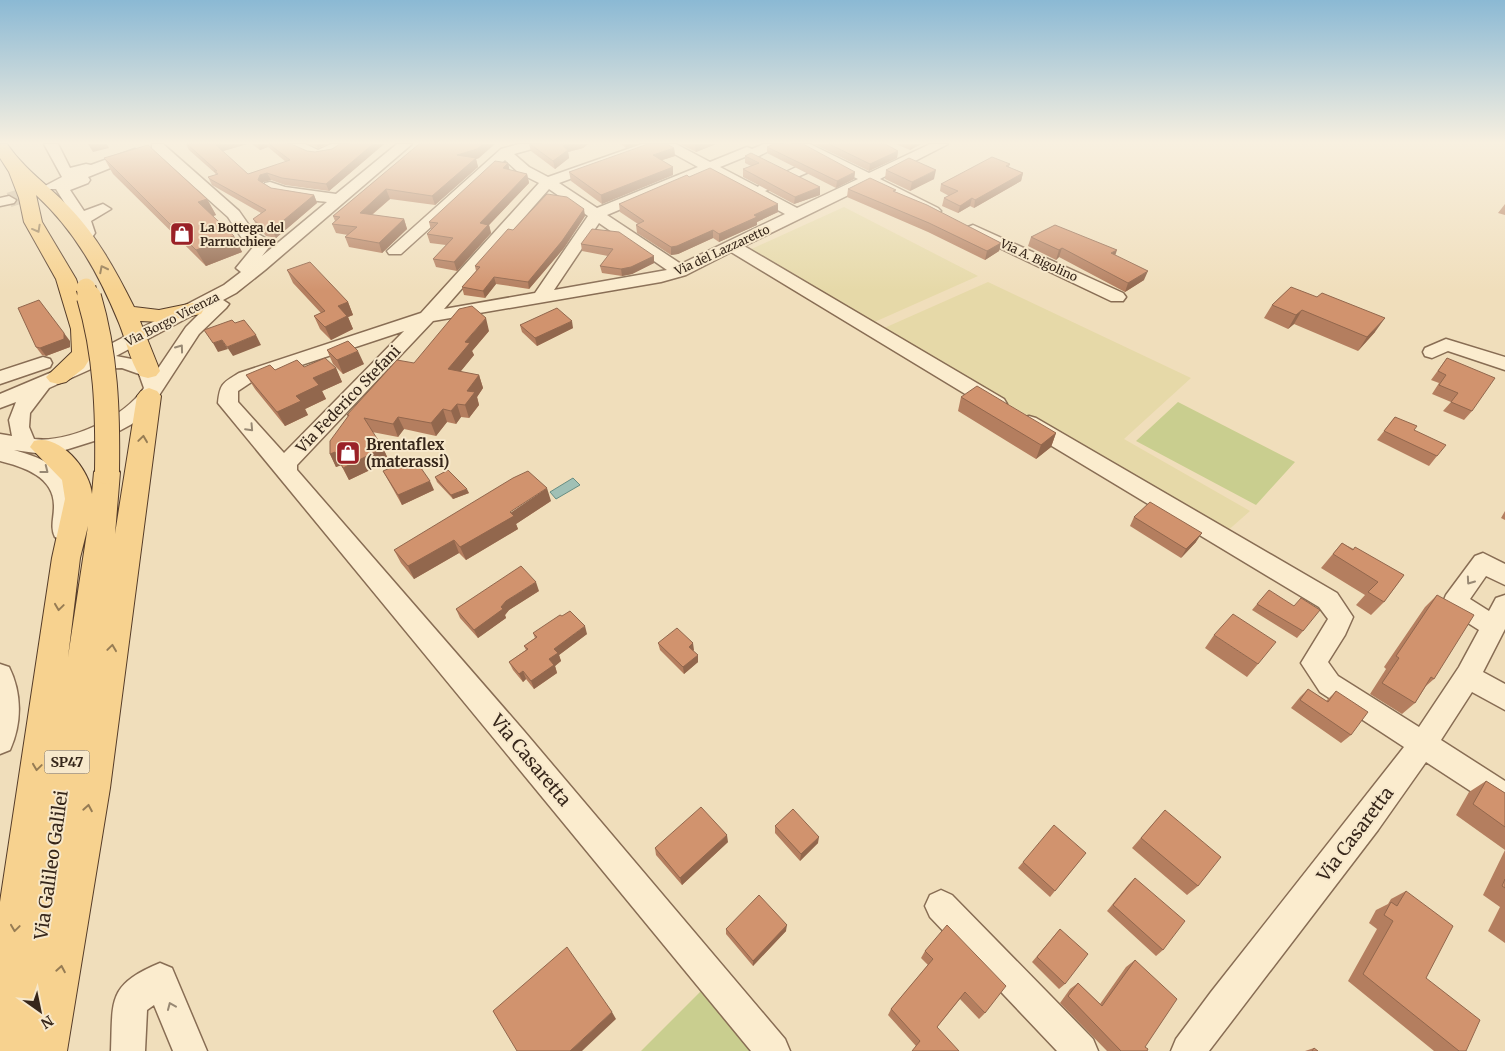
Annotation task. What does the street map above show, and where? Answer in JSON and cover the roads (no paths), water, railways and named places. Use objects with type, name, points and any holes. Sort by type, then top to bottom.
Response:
[{"type":"main road","points":[[26,193],[33,222],[66,280],[82,330],[82,352],[76,363],[49,374]]},
{"type":"main road","name":"Via Galileo Galilei","points":[[24,1051],[98,557],[107,472],[109,413],[100,333],[86,288],[74,259],[33,193]]},
{"type":"main road","points":[[43,193],[63,211],[85,239],[125,312],[136,338],[150,385],[92,788],[46,1051]]},
{"type":"main road","points":[[125,312],[159,316],[193,310]]},
{"type":"main road","points":[[6,1051],[2,1028],[66,558],[78,492],[76,480],[71,472],[34,445]]},
{"type":"street","points":[[65,193],[83,220],[88,232],[85,239]]},
{"type":"street","points":[[212,193],[234,214],[247,234],[259,241],[262,246],[230,289]]},
{"type":"street","points":[[289,193],[338,200]]},
{"type":"street","name":"Via Borgo Vicenza","points":[[83,366],[230,289],[346,193]]},
{"type":"street","points":[[395,252],[459,193]]},
{"type":"street","name":"Via Federico Stefani","points":[[286,472],[287,463],[297,451],[427,317],[538,193]]},
{"type":"street","points":[[565,193],[680,271]]},
{"type":"street","points":[[542,296],[597,214],[647,193]]},
{"type":"street","points":[[759,193],[797,214]]},
{"type":"street","points":[[831,193],[835,195]]},
{"type":"street","name":"Via del Lazzaretto","points":[[427,317],[661,277],[680,271],[839,193]]},
{"type":"street","points":[[900,193],[945,216]]},
{"type":"street","points":[[83,220],[89,214],[103,209]]},
{"type":"street","name":"Via A. Bigolino","points":[[962,224],[1117,297]]},
{"type":"street","points":[[732,246],[1328,600],[1341,617],[1340,625],[1322,646],[1314,663],[1328,684],[1505,796]]},
{"type":"street","name":"Via Borgo Vicenza","points":[[0,442],[34,445],[81,440],[103,431],[124,419],[202,320],[241,287],[259,267]]},
{"type":"street","name":"Via Federico Stefani","points":[[286,472],[271,451],[228,403],[229,388],[246,377],[427,317]]},
{"type":"street","points":[[1432,352],[1446,345],[1481,354],[1505,364]]},
{"type":"street","name":"Via Borgo Vicenza","points":[[0,402],[49,374],[83,366],[122,362],[137,364],[150,385]]},
{"type":"street","name":"Via Borgo Vicenza","points":[[34,445],[18,432],[18,419],[21,409],[49,374]]},
{"type":"street","points":[[0,378],[49,374]]},
{"type":"street","points":[[0,454],[35,463],[45,468],[56,480],[62,490],[65,503],[62,530],[66,558]]},
{"type":"street","name":"Via Casaretta","points":[[286,472],[514,740],[773,1051]]},
{"type":"street","points":[[1499,615],[1455,602],[1483,562],[1505,576]]},
{"type":"street","name":"Via Casaretta","points":[[1188,1051],[1367,819],[1421,744],[1467,676],[1499,615]]},
{"type":"street","points":[[0,675],[7,699],[0,741]]},
{"type":"street","points":[[1467,676],[1505,698]]},
{"type":"street","points":[[941,906],[1081,1051]]},
{"type":"street","points":[[128,1051],[130,1001],[160,980],[190,1051]]},
{"type":"water","points":[[573,478],[580,485],[556,499],[550,492]]},
{"type":"tunnel","points":[[9,200],[30,193]]},
{"type":"place","name":"La Bottega del Parrucchiere","points":[[182,234]]},
{"type":"place","name":"Brentaflex (materassi)","points":[[348,453]]}]
